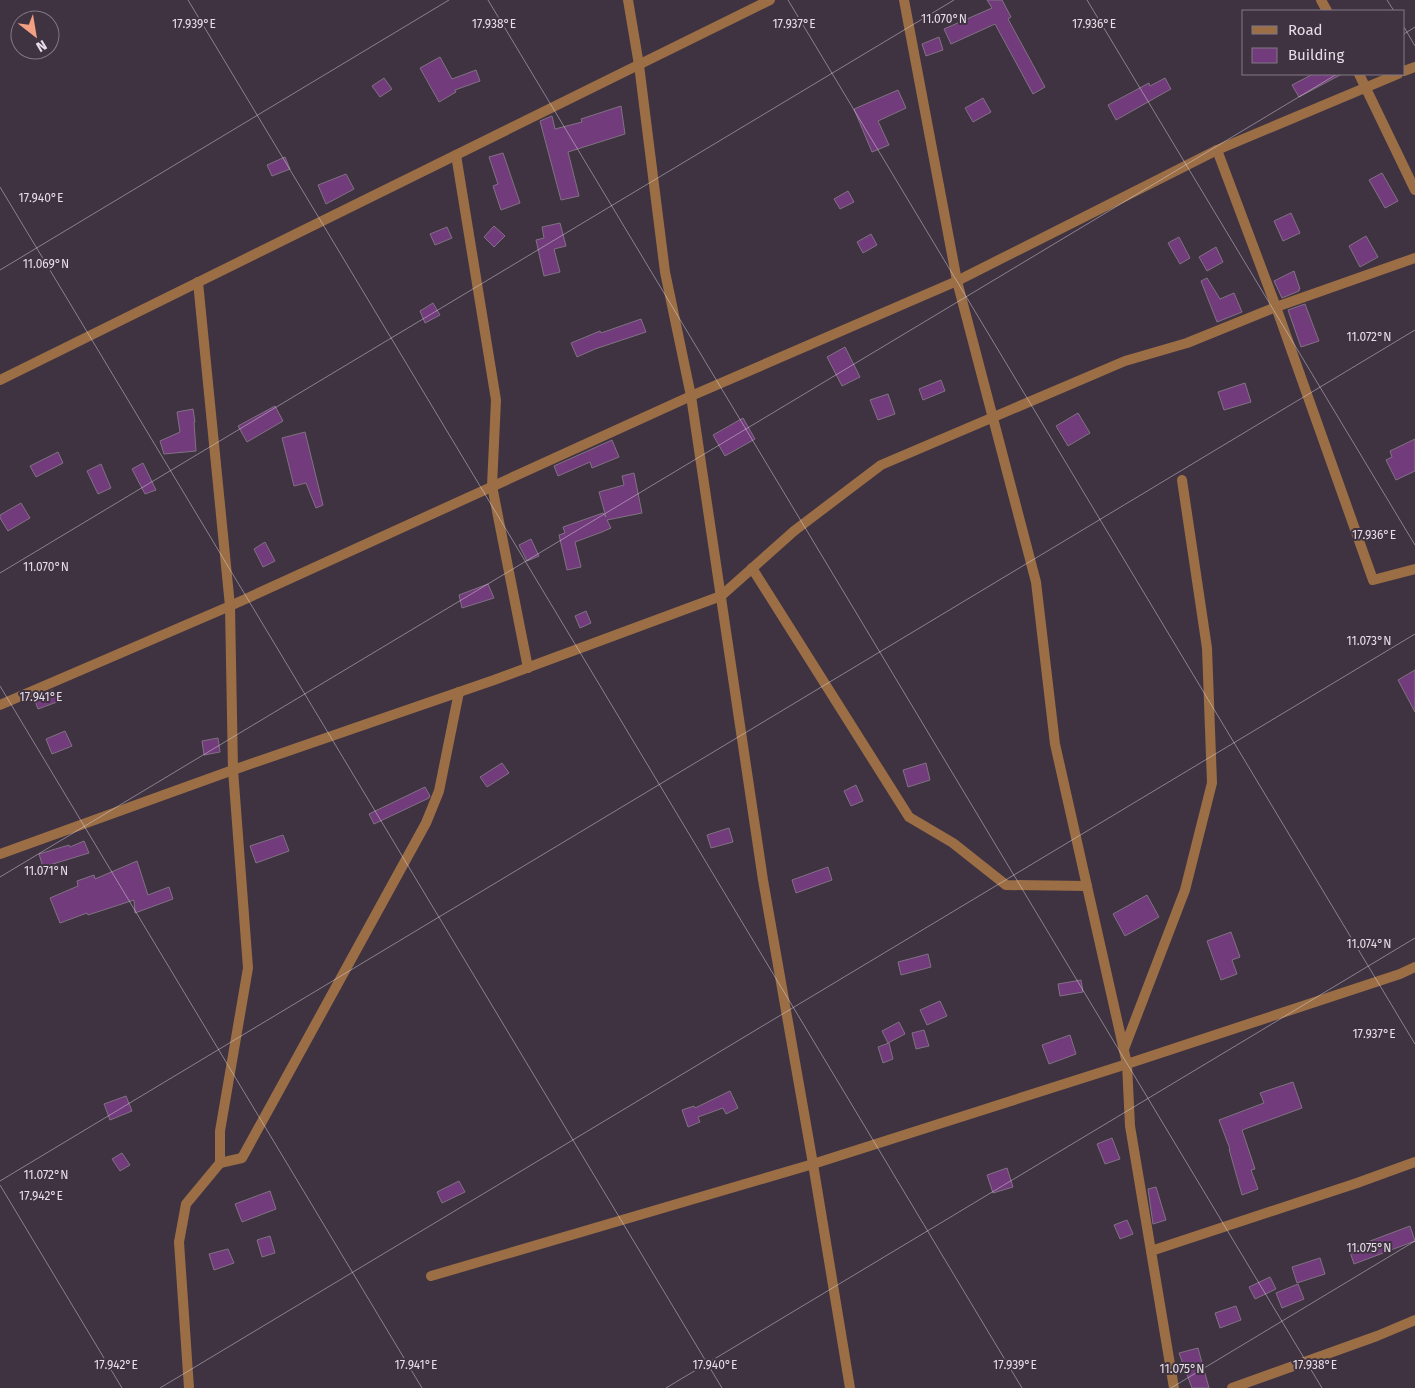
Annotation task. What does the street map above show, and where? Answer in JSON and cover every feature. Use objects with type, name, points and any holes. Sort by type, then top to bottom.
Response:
[{"type":"street","points":[[628,0],[639,65],[665,272],[691,396],[763,880],[850,1388]]},
{"type":"street","points":[[0,380],[770,0]]},
{"type":"street","points":[[904,0],[957,281],[1036,582],[1055,744],[1127,1064],[1130,1126],[1174,1388]]},
{"type":"street","points":[[1360,75],[1415,190]]},
{"type":"street","points":[[0,705],[230,606],[691,396],[957,281],[1217,150],[1396,75]]},
{"type":"street","points":[[1217,150],[1276,307],[1373,580],[1415,568]]},
{"type":"street","points":[[456,155],[496,400],[492,486],[528,668]]},
{"type":"street","points":[[0,854],[440,697],[528,668],[721,596],[794,531],[881,465],[1125,361],[1187,342],[1276,307],[1415,258]]},
{"type":"street","points":[[198,282],[230,606],[234,770],[248,968],[220,1131],[220,1163]]},
{"type":"street","points":[[1124,1050],[1185,890],[1212,783],[1207,648],[1182,480]]},
{"type":"street","points":[[752,568],[909,817],[953,843],[1006,885],[1087,886]]},
{"type":"street","points":[[189,1388],[179,1242],[186,1204],[220,1163],[242,1158],[426,823],[439,791],[459,692]]},
{"type":"street","points":[[431,1276],[813,1164],[1127,1064],[1400,974],[1415,967]]},
{"type":"street","points":[[1151,1251],[1356,1184],[1415,1162]]},
{"type":"street","points":[[1232,1388],[1415,1320]]},
{"type":"building","points":[[987,0],[1002,0],[1011,17],[1008,19],[1045,87],[1033,94],[995,24],[951,44],[944,29],[992,8]]},
{"type":"building","points":[[939,37],[943,50],[926,56],[922,44]]},
{"type":"building","points":[[440,57],[452,79],[476,70],[480,81],[455,90],[456,92],[439,102],[420,68]]},
{"type":"building","points":[[1311,75],[1340,75],[1299,97],[1292,85]]},
{"type":"building","points":[[384,78],[392,89],[380,97],[372,86]]},
{"type":"building","points":[[1165,78],[1171,89],[1116,120],[1108,105],[1149,83],[1150,86]]},
{"type":"building","points":[[898,90],[906,108],[878,121],[889,145],[872,152],[854,109]]},
{"type":"building","points":[[983,98],[991,112],[973,122],[965,108]]},
{"type":"building","points":[[621,106],[625,134],[568,152],[579,196],[561,200],[540,121],[552,116],[555,129],[582,122],[581,119]]},
{"type":"building","points":[[503,153],[520,203],[501,210],[493,186],[498,184],[489,157]]},
{"type":"building","points":[[285,157],[290,169],[272,176],[267,165]]},
{"type":"building","points":[[1382,173],[1398,201],[1385,208],[1369,180]]},
{"type":"building","points":[[346,174],[354,189],[326,204],[318,185]]},
{"type":"building","points":[[848,191],[854,202],[840,209],[834,199]]},
{"type":"building","points":[[1291,213],[1300,233],[1283,241],[1274,221]]},
{"type":"building","points":[[560,223],[566,246],[554,249],[560,272],[544,276],[536,240],[544,238],[542,227]]},
{"type":"building","points":[[494,226],[505,236],[494,247],[484,237]]},
{"type":"building","points":[[447,227],[452,238],[435,245],[430,234]]},
{"type":"building","points":[[871,234],[877,245],[863,253],[857,242]]},
{"type":"building","points":[[1366,236],[1378,257],[1360,267],[1349,246]]},
{"type":"building","points":[[1179,237],[1190,258],[1180,264],[1168,243]]},
{"type":"building","points":[[1216,247],[1223,262],[1207,271],[1199,257]]},
{"type":"building","points":[[1294,271],[1300,289],[1282,298],[1274,281]]},
{"type":"building","points":[[1207,278],[1220,299],[1234,293],[1242,312],[1217,322],[1201,281]]},
{"type":"building","points":[[433,303],[440,315],[425,323],[420,311]]},
{"type":"building","points":[[1305,304],[1319,341],[1301,347],[1288,310]]},
{"type":"building","points":[[641,319],[646,332],[577,357],[571,343],[600,331],[601,333]]},
{"type":"building","points":[[845,347],[860,377],[842,386],[827,357]]},
{"type":"building","points":[[941,380],[945,391],[923,400],[919,389]]},
{"type":"building","points":[[1245,383],[1251,402],[1224,410],[1218,392]]},
{"type":"building","points":[[888,394],[895,414],[878,420],[870,400]]},
{"type":"building","points":[[275,406],[283,421],[247,442],[238,426]]},
{"type":"building","points":[[193,409],[196,451],[164,454],[160,441],[180,432],[177,412]]},
{"type":"building","points":[[1078,413],[1090,433],[1068,446],[1056,426]]},
{"type":"building","points":[[743,418],[755,439],[725,456],[713,435]]},
{"type":"building","points":[[305,432],[323,505],[316,508],[306,483],[294,486],[282,438]]},
{"type":"building","points":[[1415,439],[1415,471],[1396,480],[1386,460],[1392,457],[1390,451]]},
{"type":"building","points":[[612,440],[619,457],[592,468],[590,462],[558,476],[554,466]]},
{"type":"building","points":[[58,452],[63,463],[36,477],[30,466]]},
{"type":"building","points":[[143,463],[156,490],[145,494],[132,469]]},
{"type":"building","points":[[101,464],[111,488],[98,494],[87,471]]},
{"type":"building","points":[[634,473],[642,513],[607,520],[611,528],[575,542],[581,567],[567,570],[559,535],[565,533],[563,527],[603,513],[606,517],[599,492],[624,485],[622,476]]},
{"type":"building","points":[[21,503],[30,518],[8,531],[0,515]]},
{"type":"building","points":[[531,539],[539,556],[527,561],[519,545]]},
{"type":"building","points":[[265,542],[275,561],[263,567],[254,549]]},
{"type":"building","points":[[488,584],[494,598],[462,608],[459,595]]},
{"type":"building","points":[[586,611],[591,623],[580,628],[575,616]]},
{"type":"building","points":[[1415,670],[1415,712],[1398,680]]},
{"type":"building","points":[[53,690],[57,702],[38,709],[34,698]]},
{"type":"building","points":[[65,731],[72,746],[52,754],[46,739]]},
{"type":"building","points":[[218,738],[220,752],[204,755],[202,741]]},
{"type":"building","points":[[502,763],[509,773],[487,787],[480,777]]},
{"type":"building","points":[[926,763],[930,780],[908,787],[903,770]]},
{"type":"building","points":[[856,785],[863,801],[851,806],[844,791]]},
{"type":"building","points":[[425,787],[430,796],[429,798],[374,824],[369,814]]},
{"type":"building","points":[[729,828],[733,842],[711,848],[707,835]]},
{"type":"building","points":[[283,835],[289,851],[256,863],[250,846]]},
{"type":"building","points":[[84,841],[89,853],[43,867],[39,854],[69,845],[70,847]]},
{"type":"building","points":[[137,861],[148,895],[169,887],[173,899],[135,913],[134,900],[88,915],[87,913],[60,923],[50,898],[78,886],[77,881],[94,875],[95,879]]},
{"type":"building","points":[[828,867],[832,880],[796,893],[792,880]]},
{"type":"building","points":[[1147,895],[1159,917],[1125,936],[1113,914]]},
{"type":"building","points":[[1231,932],[1240,957],[1232,960],[1237,974],[1221,980],[1207,941]]},
{"type":"building","points":[[928,954],[931,967],[901,975],[898,962]]},
{"type":"building","points":[[1081,980],[1083,992],[1060,996],[1058,984]]},
{"type":"building","points":[[940,1001],[947,1016],[927,1025],[920,1010]]},
{"type":"building","points":[[899,1022],[905,1034],[888,1043],[882,1031]]},
{"type":"building","points":[[924,1030],[929,1046],[916,1049],[912,1033]]},
{"type":"building","points":[[1070,1035],[1076,1054],[1049,1064],[1042,1045]]},
{"type":"building","points":[[889,1043],[893,1059],[883,1063],[878,1047]]},
{"type":"building","points":[[1293,1082],[1302,1108],[1242,1130],[1255,1169],[1251,1170],[1258,1189],[1242,1195],[1230,1149],[1219,1120],[1264,1103],[1260,1093]]},
{"type":"building","points":[[730,1091],[738,1108],[726,1114],[723,1108],[698,1117],[700,1122],[688,1127],[682,1110],[694,1106],[695,1108]]},
{"type":"building","points":[[126,1096],[132,1111],[110,1120],[104,1104]]},
{"type":"building","points":[[1112,1138],[1120,1159],[1105,1164],[1097,1144]]},
{"type":"building","points":[[122,1153],[130,1165],[120,1171],[112,1159]]},
{"type":"building","points":[[1007,1168],[1013,1187],[993,1193],[987,1175]]},
{"type":"building","points":[[459,1181],[465,1192],[442,1203],[437,1192]]},
{"type":"building","points":[[1156,1187],[1166,1220],[1153,1224],[1148,1189]]},
{"type":"building","points":[[270,1191],[276,1209],[242,1222],[235,1204]]},
{"type":"building","points":[[1127,1220],[1133,1234],[1120,1239],[1114,1225]]},
{"type":"building","points":[[1410,1226],[1415,1241],[1354,1264],[1349,1249]]},
{"type":"building","points":[[270,1236],[275,1253],[262,1257],[257,1240]]},
{"type":"building","points":[[228,1249],[234,1263],[214,1270],[209,1254]]},
{"type":"building","points":[[1320,1258],[1325,1274],[1297,1283],[1292,1267]]},
{"type":"building","points":[[1270,1277],[1276,1289],[1255,1299],[1249,1287]]},
{"type":"building","points":[[1298,1284],[1304,1299],[1282,1308],[1276,1293]]},
{"type":"building","points":[[1236,1306],[1241,1320],[1220,1328],[1215,1313]]},
{"type":"building","points":[[1198,1348],[1209,1388],[1192,1388],[1179,1353]]}]
